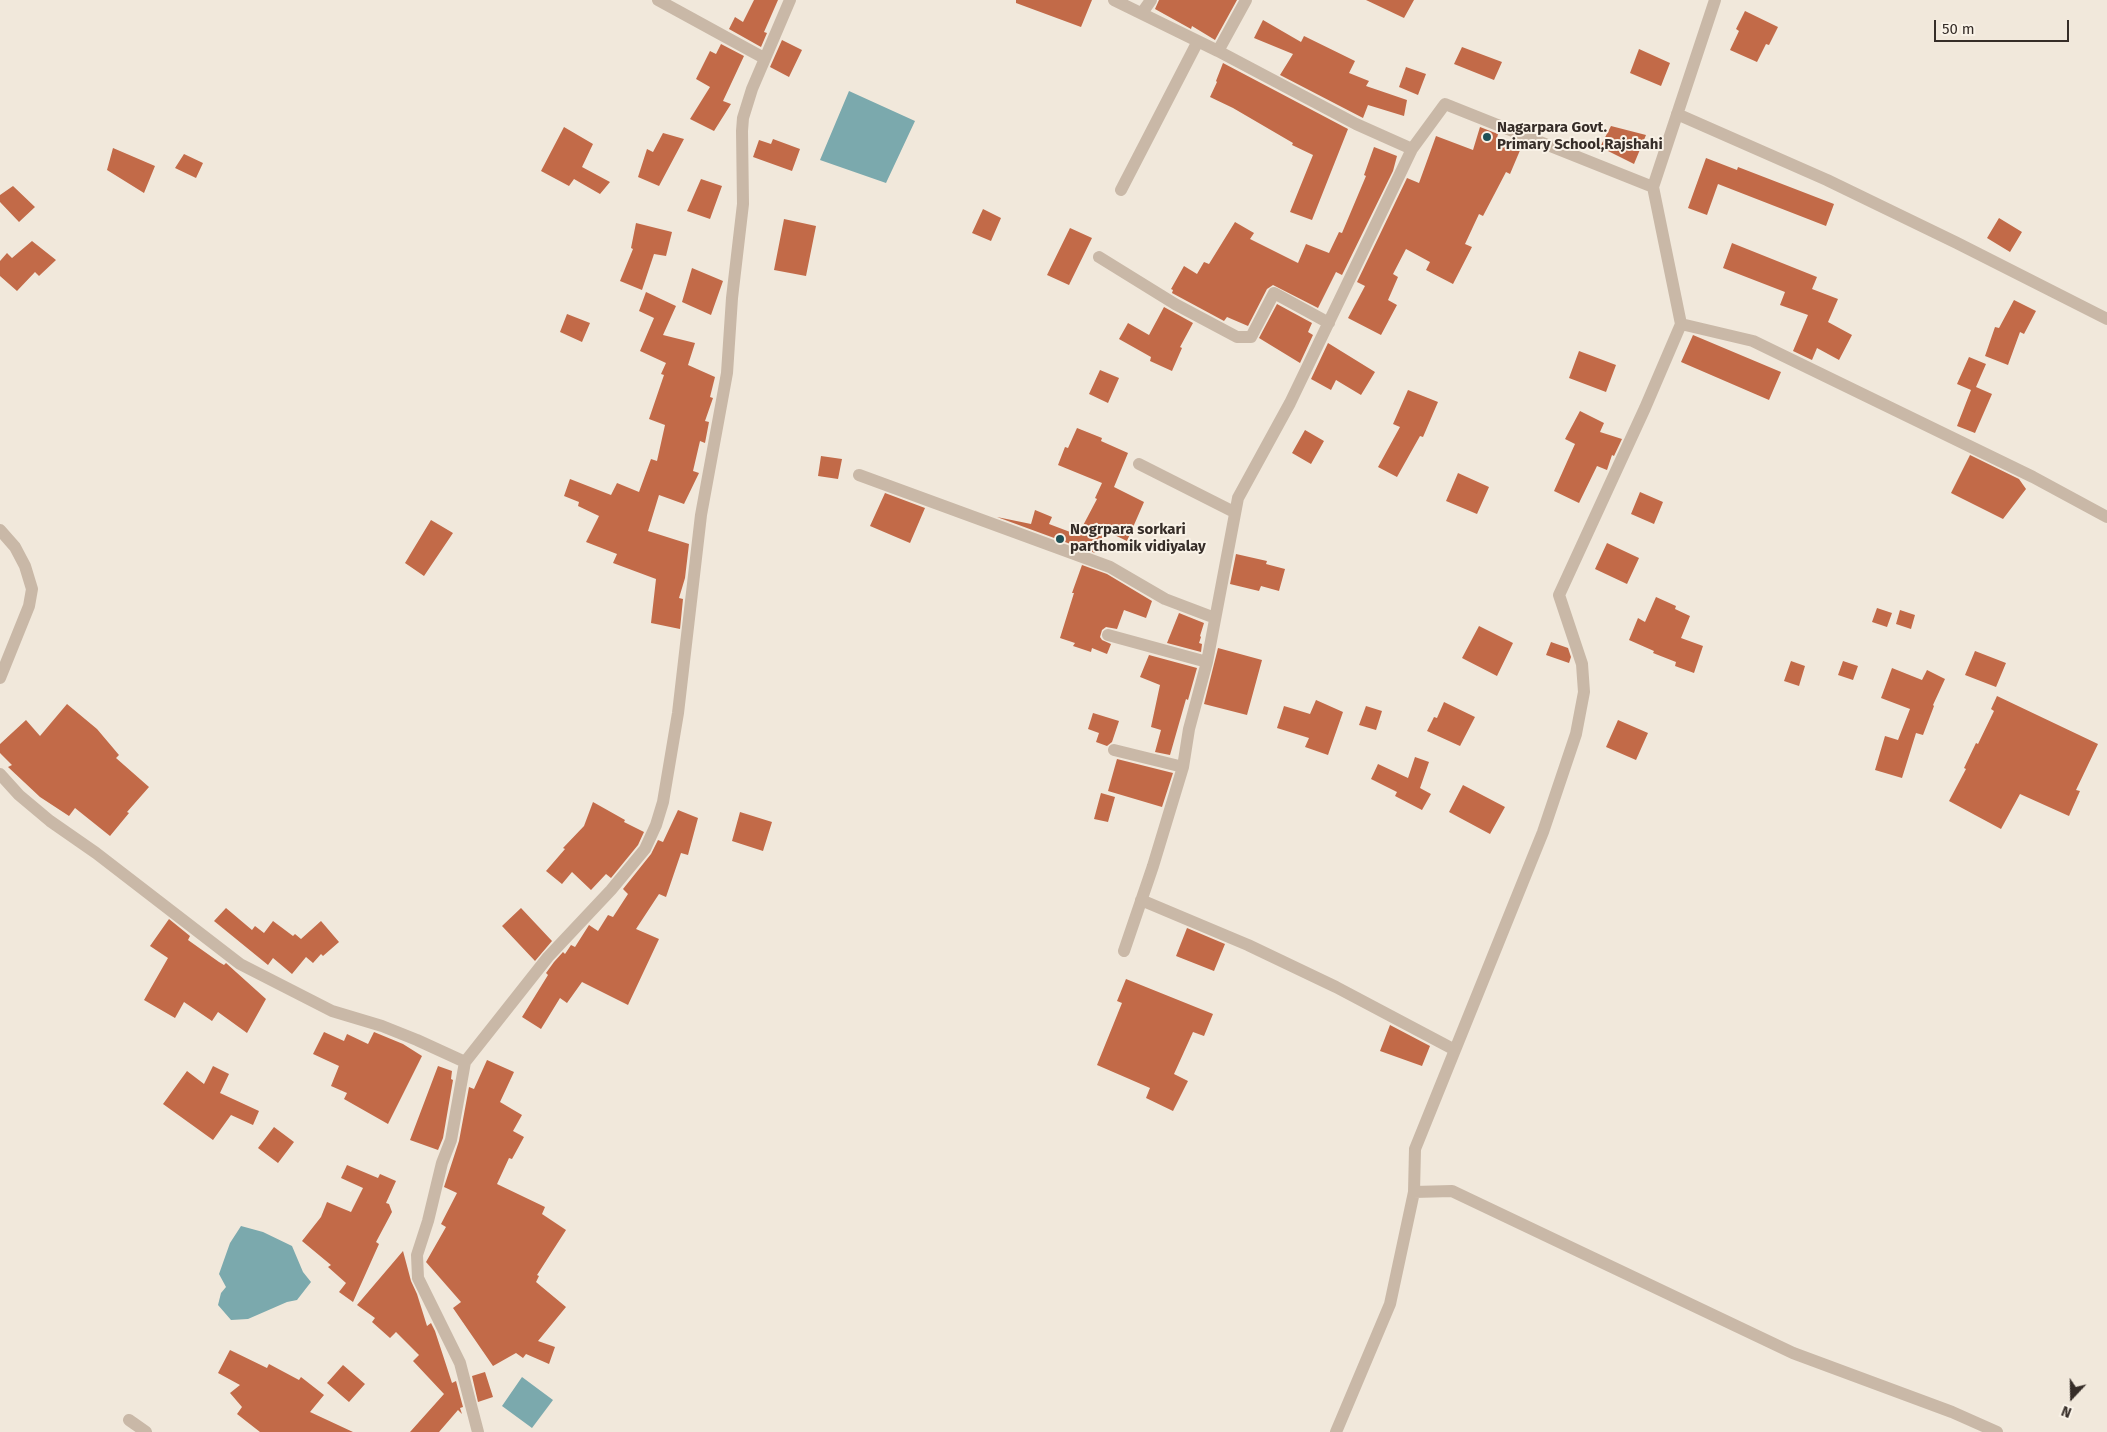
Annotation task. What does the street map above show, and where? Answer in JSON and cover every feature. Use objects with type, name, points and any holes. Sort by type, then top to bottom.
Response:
[{"type":"street","points":[[658,0],[764,58]]},
{"type":"street","points":[[478,1432],[460,1363],[418,1278],[417,1255],[428,1221],[442,1163],[451,1140],[465,1062],[548,957],[611,890],[645,849],[656,825],[663,802],[678,713],[701,515],[727,373],[732,298],[743,204],[743,118],[764,58],[790,0]]},
{"type":"street","points":[[1114,0],[1198,41],[1356,124],[1412,148]]},
{"type":"street","points":[[1142,13],[1150,0]]},
{"type":"street","points":[[1218,52],[1246,0]]},
{"type":"street","points":[[1336,1432],[1390,1304],[1414,1192],[1414,1149],[1543,832],[1576,734],[1584,692],[1582,664],[1559,595],[1645,408],[1681,324],[1654,187],[1715,0]]},
{"type":"street","points":[[1121,190],[1198,41]]},
{"type":"street","points":[[1124,951],[1182,767],[1189,729],[1207,662],[1238,498],[1290,403],[1412,148],[1445,104],[1654,187]]},
{"type":"street","points":[[1677,114],[1827,180],[1966,247],[2107,319]]},
{"type":"street","points":[[1099,256],[1175,304],[1237,336],[1251,337],[1274,293],[1329,323]]},
{"type":"street","points":[[1681,324],[1753,341],[2033,477],[2107,517]]},
{"type":"street","points":[[1139,464],[1234,512]]},
{"type":"street","points":[[859,475],[1110,567],[1166,599],[1215,618]]},
{"type":"street","points":[[0,530],[15,547],[25,566],[32,589],[29,606],[0,678]]},
{"type":"street","points":[[1108,635],[1207,662]]},
{"type":"street","points":[[1114,750],[1182,767]]},
{"type":"street","points":[[0,774],[19,796],[50,821],[96,853],[240,964],[332,1011],[382,1026],[465,1062]]},
{"type":"street","points":[[1141,900],[1248,945],[1455,1050]]},
{"type":"street","points":[[1414,1192],[1452,1191],[1793,1353],[1952,1412],[1997,1432]]},
{"type":"street","points":[[129,1420],[146,1432]]},
{"type":"water","points":[[849,91],[915,121],[886,183],[820,160]]},
{"type":"water","points":[[241,1226],[263,1232],[292,1246],[303,1272],[311,1282],[297,1300],[287,1302],[248,1319],[231,1320],[218,1305],[221,1293],[226,1287],[219,1274],[230,1243]]},
{"type":"water","points":[[522,1377],[553,1400],[532,1428],[502,1406]]},
{"type":"building","points":[[754,0],[778,0],[764,32],[767,33],[761,47],[729,29],[735,17],[743,22]]},
{"type":"building","points":[[1016,0],[1092,0],[1081,27],[1016,3]]},
{"type":"building","points":[[1159,0],[1237,0],[1215,40],[1192,26],[1191,29],[1155,9]]},
{"type":"building","points":[[1366,0],[1414,0],[1404,18]]},
{"type":"building","points":[[1745,11],[1778,27],[1769,45],[1766,44],[1757,62],[1730,50],[1739,31],[1736,29]]},
{"type":"building","points":[[1263,20],[1301,42],[1304,36],[1355,61],[1349,73],[1369,81],[1366,86],[1407,100],[1404,116],[1368,105],[1363,118],[1280,75],[1293,54],[1254,38]]},
{"type":"building","points":[[782,40],[802,50],[789,77],[770,67]]},
{"type":"building","points":[[721,44],[744,56],[723,101],[731,104],[714,131],[690,119],[710,87],[696,79],[710,51],[716,54]]},
{"type":"building","points":[[1462,47],[1502,62],[1494,80],[1454,64]]},
{"type":"building","points":[[1639,49],[1670,63],[1661,86],[1630,73]]},
{"type":"building","points":[[1223,63],[1348,129],[1312,220],[1290,212],[1313,155],[1292,145],[1293,143],[1233,108],[1210,97]]},
{"type":"building","points":[[1406,67],[1426,74],[1418,95],[1399,87]]},
{"type":"building","points":[[1611,126],[1646,135],[1634,164],[1600,147]]},
{"type":"building","points":[[564,127],[593,144],[582,167],[610,182],[600,194],[574,179],[569,186],[541,171]]},
{"type":"building","points":[[1480,127],[1498,134],[1497,138],[1521,148],[1510,174],[1506,172],[1483,216],[1479,214],[1465,244],[1472,247],[1453,284],[1426,270],[1430,262],[1406,249],[1393,274],[1398,277],[1388,300],[1397,305],[1381,335],[1348,318],[1365,286],[1357,282],[1407,178],[1419,183],[1436,136],[1473,150]]},
{"type":"building","points":[[663,133],[684,139],[659,186],[638,177],[647,149],[653,152]]},
{"type":"building","points":[[773,139],[800,149],[792,171],[753,157],[759,140],[771,144]]},
{"type":"building","points":[[1374,147],[1397,156],[1393,171],[1342,275],[1336,272],[1318,308],[1273,285],[1267,289],[1248,326],[1227,317],[1224,321],[1172,293],[1173,290],[1171,289],[1184,266],[1197,274],[1204,262],[1209,264],[1235,222],[1254,233],[1250,239],[1298,263],[1306,244],[1329,253],[1339,232],[1342,233],[1366,176],[1364,175]]},
{"type":"building","points":[[113,148],[155,166],[144,193],[107,170]]},
{"type":"building","points":[[184,154],[203,163],[196,178],[175,168]]},
{"type":"building","points":[[1706,158],[1737,170],[1738,167],[1834,204],[1826,226],[1718,184],[1707,215],[1688,208]]},
{"type":"building","points":[[701,179],[722,186],[710,219],[687,211]]},
{"type":"building","points":[[13,186],[35,207],[19,222],[0,202],[0,195]]},
{"type":"building","points":[[983,209],[1001,218],[991,241],[972,233]]},
{"type":"building","points":[[1999,218],[2022,232],[2010,252],[1987,238]]},
{"type":"building","points":[[784,219],[816,226],[806,276],[774,270]]},
{"type":"building","points":[[636,223],[672,232],[666,256],[654,254],[642,290],[620,281],[633,249],[631,248]]},
{"type":"building","points":[[1070,228],[1092,238],[1069,285],[1047,275]]},
{"type":"building","points":[[32,241],[56,260],[39,276],[35,272],[17,291],[0,276],[0,261],[7,253],[12,258]]},
{"type":"building","points":[[1732,243],[1817,277],[1812,289],[1838,299],[1828,322],[1852,335],[1839,360],[1817,348],[1812,360],[1793,351],[1808,315],[1780,305],[1785,292],[1723,268]]},
{"type":"building","points":[[692,268],[723,281],[711,315],[682,302]]},
{"type":"building","points":[[646,292],[676,306],[663,335],[695,343],[688,365],[715,377],[710,397],[713,398],[705,421],[709,422],[705,443],[700,441],[693,471],[699,473],[684,504],[659,495],[648,531],[689,544],[685,578],[679,598],[683,599],[680,629],[651,623],[656,579],[613,563],[617,554],[586,542],[599,516],[578,506],[579,502],[564,496],[570,479],[611,495],[617,483],[639,492],[651,459],[657,461],[665,425],[649,419],[664,375],[661,374],[666,363],[640,351],[654,318],[639,311]]},
{"type":"building","points":[[2014,300],[2036,311],[2024,334],[2020,332],[2008,365],[1985,356],[1995,327],[1999,328]]},
{"type":"building","points":[[1277,304],[1312,323],[1308,332],[1313,335],[1300,363],[1259,338]]},
{"type":"building","points":[[1164,307],[1193,323],[1180,347],[1182,348],[1172,371],[1150,361],[1151,357],[1119,339],[1128,323],[1149,335]]},
{"type":"building","points":[[567,314],[590,323],[582,342],[560,332]]},
{"type":"building","points":[[1693,335],[1781,372],[1769,400],[1681,362]]},
{"type":"building","points":[[1328,343],[1375,372],[1361,395],[1336,380],[1331,390],[1311,379]]},
{"type":"building","points":[[1579,351],[1616,365],[1606,392],[1569,378]]},
{"type":"building","points":[[1969,357],[1986,364],[1976,387],[1992,394],[1975,433],[1957,426],[1971,390],[1957,384]]},
{"type":"building","points":[[1100,370],[1119,378],[1108,403],[1089,394]]},
{"type":"building","points":[[1408,390],[1438,402],[1423,437],[1420,436],[1397,477],[1378,467],[1400,427],[1393,424]]},
{"type":"building","points":[[1580,411],[1604,423],[1600,432],[1622,439],[1614,456],[1612,455],[1607,470],[1597,466],[1579,503],[1554,491],[1575,444],[1565,439]]},
{"type":"building","points":[[1077,428],[1102,438],[1101,441],[1128,453],[1114,487],[1144,502],[1127,541],[1106,531],[1095,553],[997,517],[1031,524],[1035,510],[1052,517],[1049,524],[1078,535],[1097,499],[1095,498],[1102,483],[1058,465],[1065,447],[1068,448]]},
{"type":"building","points":[[1305,430],[1324,441],[1311,464],[1292,453]]},
{"type":"building","points":[[1970,455],[2019,479],[2026,489],[2003,519],[1951,493]]},
{"type":"building","points":[[821,456],[842,459],[838,479],[818,476]]},
{"type":"building","points":[[1458,473],[1489,487],[1477,514],[1446,501]]},
{"type":"building","points":[[1640,492],[1663,502],[1654,524],[1631,514]]},
{"type":"building","points":[[885,493],[925,508],[910,543],[870,526]]},
{"type":"building","points":[[431,520],[453,533],[424,576],[405,563]]},
{"type":"building","points":[[1607,543],[1639,558],[1627,584],[1595,569]]},
{"type":"building","points":[[1236,554],[1267,561],[1266,564],[1285,569],[1279,591],[1261,586],[1259,591],[1230,584]]},
{"type":"building","points":[[1082,565],[1107,574],[1152,601],[1146,618],[1124,610],[1117,629],[1106,627],[1102,630],[1100,637],[1111,644],[1107,654],[1092,648],[1091,652],[1073,646],[1075,643],[1060,638]]},
{"type":"building","points":[[1656,597],[1676,606],[1675,609],[1690,616],[1681,638],[1703,646],[1694,673],[1675,666],[1676,662],[1653,653],[1654,651],[1629,640],[1638,618],[1645,622]]},
{"type":"building","points":[[1877,608],[1892,613],[1887,627],[1872,622]]},
{"type":"building","points":[[1900,610],[1915,615],[1911,629],[1896,624]]},
{"type":"building","points":[[1179,613],[1204,623],[1199,643],[1202,644],[1201,652],[1167,643]]},
{"type":"building","points":[[1479,626],[1513,643],[1497,676],[1462,658]]},
{"type":"building","points":[[1551,642],[1568,648],[1571,657],[1569,663],[1546,655]]},
{"type":"building","points":[[1218,648],[1262,660],[1247,715],[1204,704]]},
{"type":"building","points":[[1975,651],[2006,663],[1996,687],[1965,675]]},
{"type":"building","points":[[1149,655],[1197,668],[1170,755],[1155,752],[1161,730],[1151,727],[1160,685],[1140,677]]},
{"type":"building","points":[[1791,661],[1805,666],[1799,686],[1784,681]]},
{"type":"building","points":[[1843,661],[1858,666],[1853,680],[1838,675]]},
{"type":"building","points":[[1892,668],[1922,680],[1927,670],[1945,679],[1933,705],[1923,735],[1916,733],[1902,778],[1875,770],[1885,736],[1898,740],[1910,709],[1881,698]]},
{"type":"building","points":[[1997,696],[2098,744],[2076,790],[2080,791],[2069,816],[2020,794],[2001,829],[1949,801],[1966,769],[1964,768],[1976,743],[1978,744],[1994,711],[1991,709]]},
{"type":"building","points":[[1316,700],[1343,712],[1328,755],[1305,747],[1309,738],[1277,728],[1284,706],[1310,714]]},
{"type":"building","points":[[1444,702],[1475,717],[1460,746],[1427,731],[1434,717],[1437,718]]},
{"type":"building","points":[[67,704],[97,729],[119,755],[116,758],[149,787],[127,812],[129,813],[110,836],[75,808],[69,816],[40,797],[8,767],[12,765],[0,753],[0,744],[26,720],[40,736]]},
{"type":"building","points":[[1366,706],[1382,711],[1376,730],[1359,725]]},
{"type":"building","points":[[1093,713],[1119,721],[1112,742],[1107,746],[1096,742],[1099,733],[1088,729]]},
{"type":"building","points":[[1618,720],[1648,733],[1636,760],[1606,747]]},
{"type":"building","points":[[1415,757],[1429,762],[1420,788],[1431,794],[1422,810],[1395,796],[1397,792],[1371,779],[1378,764],[1408,778]]},
{"type":"building","points":[[1117,759],[1173,773],[1162,807],[1108,791]]},
{"type":"building","points":[[1463,785],[1505,807],[1490,834],[1449,812]]},
{"type":"building","points":[[1101,793],[1115,797],[1108,822],[1094,819]]},
{"type":"building","points":[[593,802],[625,820],[624,822],[644,832],[638,845],[611,878],[606,874],[591,890],[572,872],[562,884],[546,871],[565,849],[563,848],[584,826]]},
{"type":"building","points":[[678,810],[698,818],[688,855],[681,853],[666,897],[659,894],[636,929],[659,939],[628,1005],[582,982],[567,1003],[560,998],[541,1029],[522,1017],[548,975],[546,973],[563,952],[565,954],[571,945],[575,947],[589,925],[598,931],[608,915],[613,917],[628,894],[623,889],[651,854],[658,840],[663,842]]},
{"type":"building","points":[[740,812],[772,822],[763,851],[732,841]]},
{"type":"building","points":[[226,908],[252,930],[255,926],[264,933],[273,921],[293,936],[295,934],[301,939],[321,921],[339,942],[323,956],[321,954],[313,963],[306,957],[292,974],[273,958],[268,965],[214,921]]},
{"type":"building","points":[[521,908],[552,941],[535,961],[502,926]]},
{"type":"building","points":[[169,919],[190,936],[188,940],[219,962],[224,965],[226,963],[266,999],[247,1033],[218,1012],[212,1021],[184,1002],[175,1018],[144,1000],[168,958],[150,946]]},
{"type":"building","points":[[1187,928],[1225,944],[1214,971],[1176,956]]},
{"type":"building","points":[[1126,979],[1213,1014],[1204,1036],[1193,1032],[1174,1074],[1188,1081],[1173,1111],[1146,1098],[1150,1088],[1097,1065],[1122,1003],[1117,1001]]},
{"type":"building","points":[[1390,1025],[1430,1046],[1422,1066],[1380,1051]]},
{"type":"building","points":[[324,1032],[344,1041],[347,1034],[368,1044],[374,1032],[403,1044],[422,1056],[388,1124],[344,1099],[347,1093],[331,1086],[339,1066],[313,1054]]},
{"type":"building","points":[[487,1060],[514,1072],[500,1102],[522,1115],[513,1131],[524,1137],[512,1159],[509,1158],[497,1184],[545,1207],[542,1214],[566,1230],[537,1275],[539,1276],[536,1282],[566,1307],[538,1341],[555,1347],[549,1364],[526,1354],[523,1358],[516,1353],[493,1366],[453,1308],[461,1302],[426,1262],[446,1227],[441,1224],[457,1193],[444,1187],[459,1141],[469,1087],[474,1089]]},
{"type":"building","points":[[213,1066],[229,1074],[220,1093],[259,1111],[253,1125],[231,1115],[213,1140],[163,1104],[187,1071],[204,1084]]},
{"type":"building","points":[[438,1066],[452,1071],[451,1079],[453,1080],[443,1138],[438,1150],[410,1140]]},
{"type":"building","points":[[274,1127],[294,1142],[278,1163],[258,1148]]},
{"type":"building","points":[[347,1165],[378,1178],[380,1174],[396,1181],[386,1203],[389,1204],[392,1212],[376,1242],[379,1244],[353,1302],[339,1292],[346,1283],[328,1267],[331,1265],[302,1241],[321,1217],[327,1202],[351,1212],[363,1188],[341,1178]]},
{"type":"building","points":[[403,1251],[411,1281],[427,1326],[431,1323],[435,1331],[452,1383],[456,1381],[463,1407],[460,1408],[462,1414],[458,1410],[439,1432],[410,1432],[444,1394],[413,1361],[419,1355],[396,1332],[390,1338],[372,1322],[375,1318],[357,1305]]},
{"type":"building","points":[[230,1350],[267,1368],[269,1364],[299,1380],[301,1377],[324,1395],[310,1412],[353,1432],[260,1432],[237,1414],[242,1407],[230,1393],[240,1385],[218,1373]]},
{"type":"building","points":[[343,1365],[365,1384],[349,1402],[327,1383]]},
{"type":"building","points":[[485,1372],[493,1397],[478,1402],[472,1376]]},
{"type":"place","name":"Nagarpara Govt. Primary School,Rajshahi","points":[[1487,137]]},
{"type":"place","name":"Nogrpara sorkari parthomik vidiyalay","points":[[1060,539]]}]
